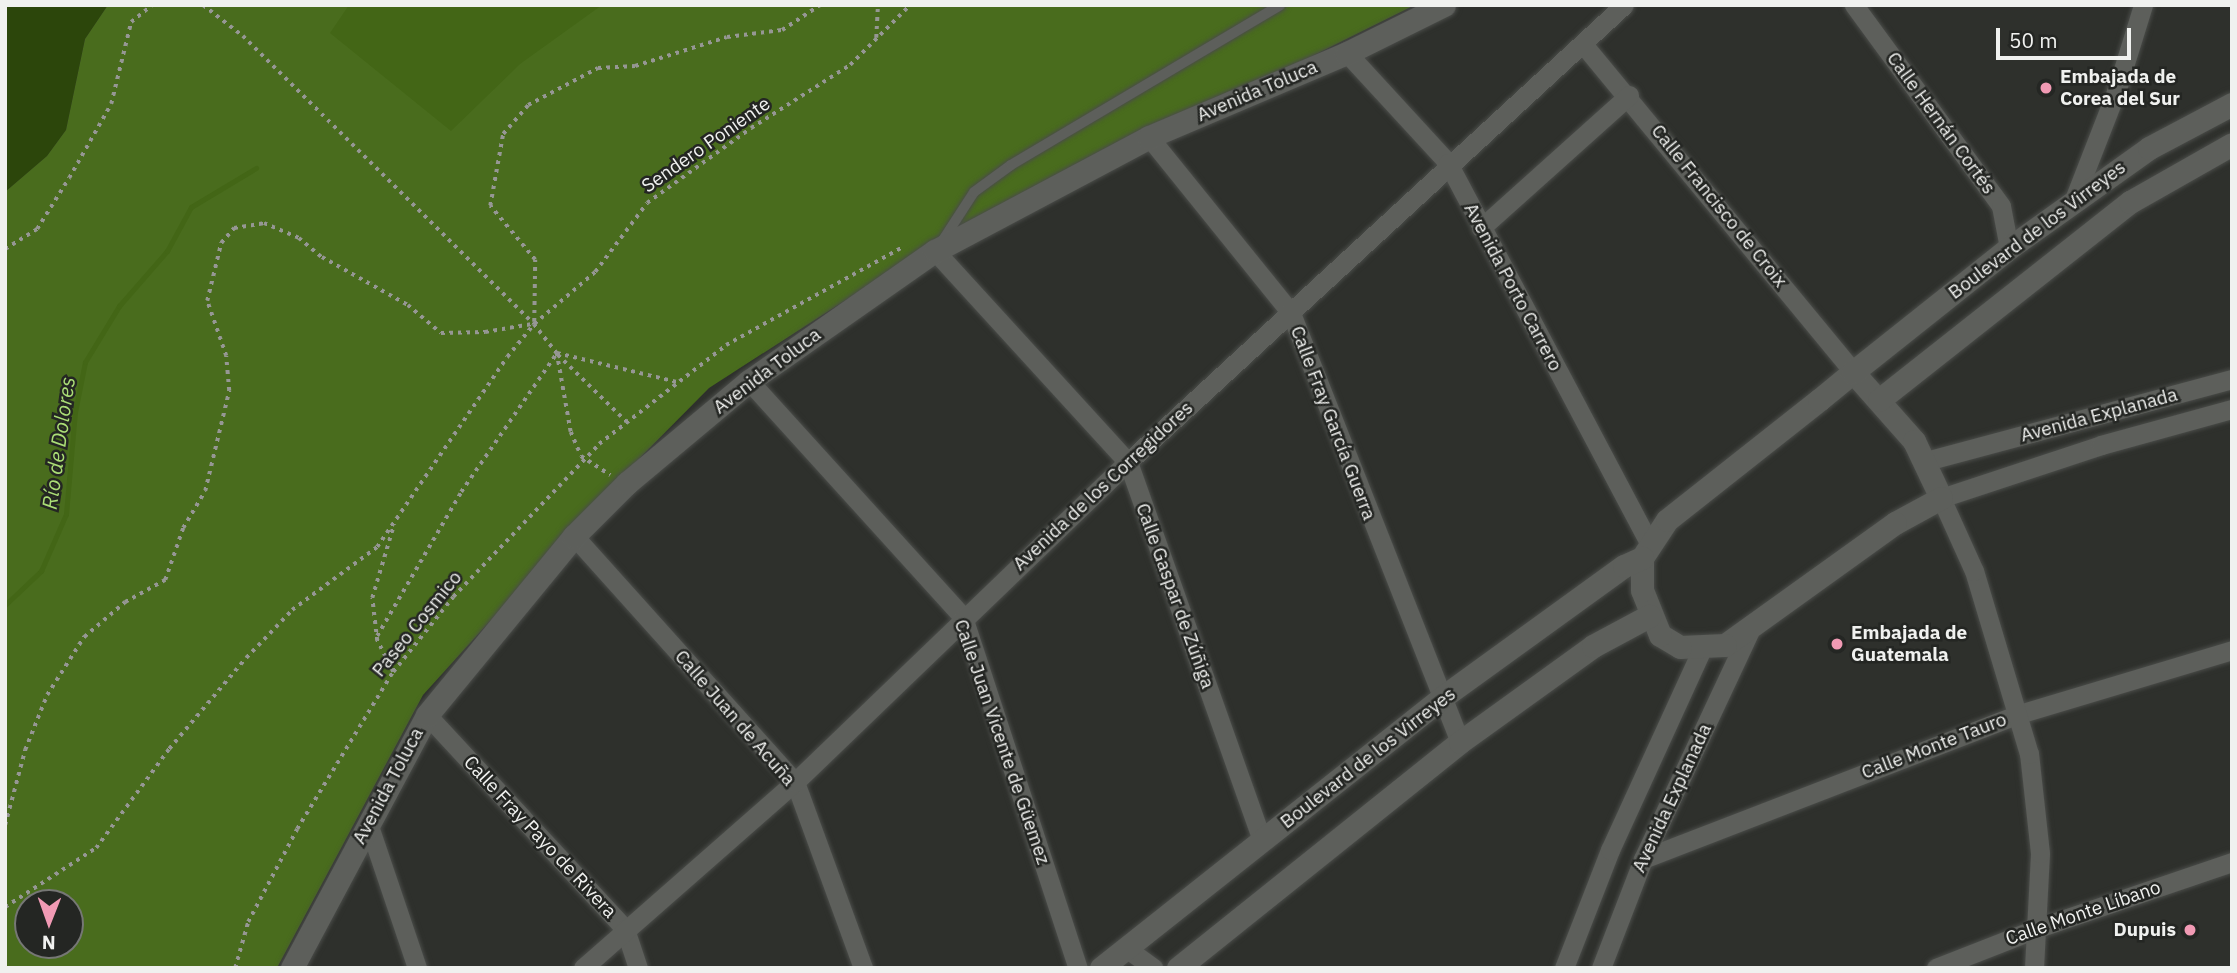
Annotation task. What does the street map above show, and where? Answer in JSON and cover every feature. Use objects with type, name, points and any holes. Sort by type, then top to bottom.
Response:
[{"type":"street","name":"Avenida Toluca","points":[[292,968],[426,715],[574,536],[628,483],[749,382],[935,251],[1149,136],[1347,52],[1444,5]]},
{"type":"street","name":"Avenida de los Corregidores","points":[[583,968],[795,782],[963,617],[1128,462],[1291,313],[1448,163],[1624,5]]},
{"type":"street","name":"Calle Hernán Cortés","points":[[1854,5],[2001,206],[2009,248]]},
{"type":"street","points":[[2073,202],[2117,89],[2143,5]]},
{"type":"street","name":"Calle Francisco de Croix","points":[[1583,44],[1629,95],[1853,372]]},
{"type":"street","name":"Avenida Porto Carrero","points":[[1347,52],[1448,163],[1645,551]]},
{"type":"street","points":[[1481,228],[1629,95]]},
{"type":"street","name":"Boulevard de los Virreyes","points":[[1101,968],[1440,699],[1645,551],[1667,520],[2009,248],[2150,148],[2232,104]]},
{"type":"street","name":"Calle Fray García Guerra","points":[[1149,136],[1291,313],[1440,699],[1460,742]]},
{"type":"street","name":"Boulevard de los Virreyes","points":[[1879,400],[2130,202],[2232,144]]},
{"type":"street","name":"Calle Gaspar de Zúñiga","points":[[935,251],[1128,462],[1262,841]]},
{"type":"street","points":[[1853,372],[1879,400],[1926,461],[1970,560],[2019,714],[2037,800],[2038,928],[2034,968]]},
{"type":"street","name":"Avenida Explanada","points":[[1926,461],[2232,379]]},
{"type":"street","name":"Calle Juan Vicente de Güemez","points":[[749,382],[963,617],[1078,968]]},
{"type":"street","name":"Avenida Explanada","points":[[1941,498],[2101,445],[2232,409]]},
{"type":"street","points":[[1645,551],[1649,616],[1660,635],[1680,647],[1702,649],[1725,645],[1750,631],[1895,523],[1941,498]]},
{"type":"street","name":"Calle Juan de Acuña","points":[[574,536],[795,782],[863,968]]},
{"type":"street","points":[[1178,968],[1460,742],[1593,646],[1649,616]]},
{"type":"street","name":"Avenida Explanada","points":[[1601,968],[1643,859],[1750,631]]},
{"type":"street","name":"Avenida Explanada","points":[[1564,968],[1610,850],[1702,649]]},
{"type":"street","name":"Calle Monte Tauro","points":[[1643,859],[2019,714],[2232,650]]},
{"type":"street","name":"Calle Fray Payo de Rivera","points":[[426,715],[625,929],[638,968]]},
{"type":"street","points":[[368,823],[417,968]]},
{"type":"street","name":"Calle Monte Líbano","points":[[1936,968],[2038,928],[2232,862]]},
{"type":"street","points":[[1126,948],[1154,968]]},
{"type":"lane","points":[[935,251],[974,192],[993,178],[1147,81],[1280,5]]},
{"type":"path","points":[[5,249],[37,229],[69,178],[111,104],[131,22],[152,5]]},
{"type":"path","points":[[203,5],[243,36],[534,324],[557,353],[627,422]]},
{"type":"path","points":[[534,324],[536,260],[490,206],[503,134],[528,105],[598,68],[635,66],[727,37],[782,30],[820,5]]},
{"type":"path","points":[[876,39],[878,5]]},
{"type":"path","name":"Sendero Poniente","points":[[5,907],[96,848],[169,750],[246,658],[292,610],[377,547],[534,324],[595,272],[647,204],[849,65],[910,5]]},
{"type":"path","points":[[5,825],[47,695],[84,637],[125,602],[166,580],[183,528],[205,491],[229,391],[226,356],[207,301],[221,243],[234,228],[264,223],[299,238],[322,257],[408,304],[441,332],[485,332],[534,324]]},
{"type":"path","name":"Paseo Cosmico","points":[[235,968],[248,922],[297,829],[393,672],[453,597],[588,461],[599,444],[726,345],[908,244]]},
{"type":"path","points":[[557,353],[679,382]]},
{"type":"path","points":[[557,353],[571,432],[581,456],[628,483]]},
{"type":"path","points":[[377,636],[461,492],[557,353]]},
{"type":"path","points":[[393,672],[377,636],[372,598],[396,519]]},
{"type":"shaded area","points":[[5,5],[108,5],[85,39],[66,130],[47,156],[5,192]]},
{"type":"shaded area","points":[[108,5],[1415,5],[928,247],[709,388],[618,480],[423,695],[277,968],[5,968],[5,192],[47,156],[66,130],[85,39]]},
{"type":"shaded area","points":[[349,5],[602,5],[520,64],[451,131],[330,33]]},
{"type":"waterway","name":"Río de Dolores","points":[[5,605],[41,571],[66,514],[75,412],[85,362],[119,306],[167,251],[191,207],[256,168]]},
{"type":"place","name":"Embajada de Corea del Sur","points":[[2046,88]]},
{"type":"place","name":"Embajada de Guatemala","points":[[1837,644]]},
{"type":"place","name":"Dupuis","points":[[2190,930]]}]
